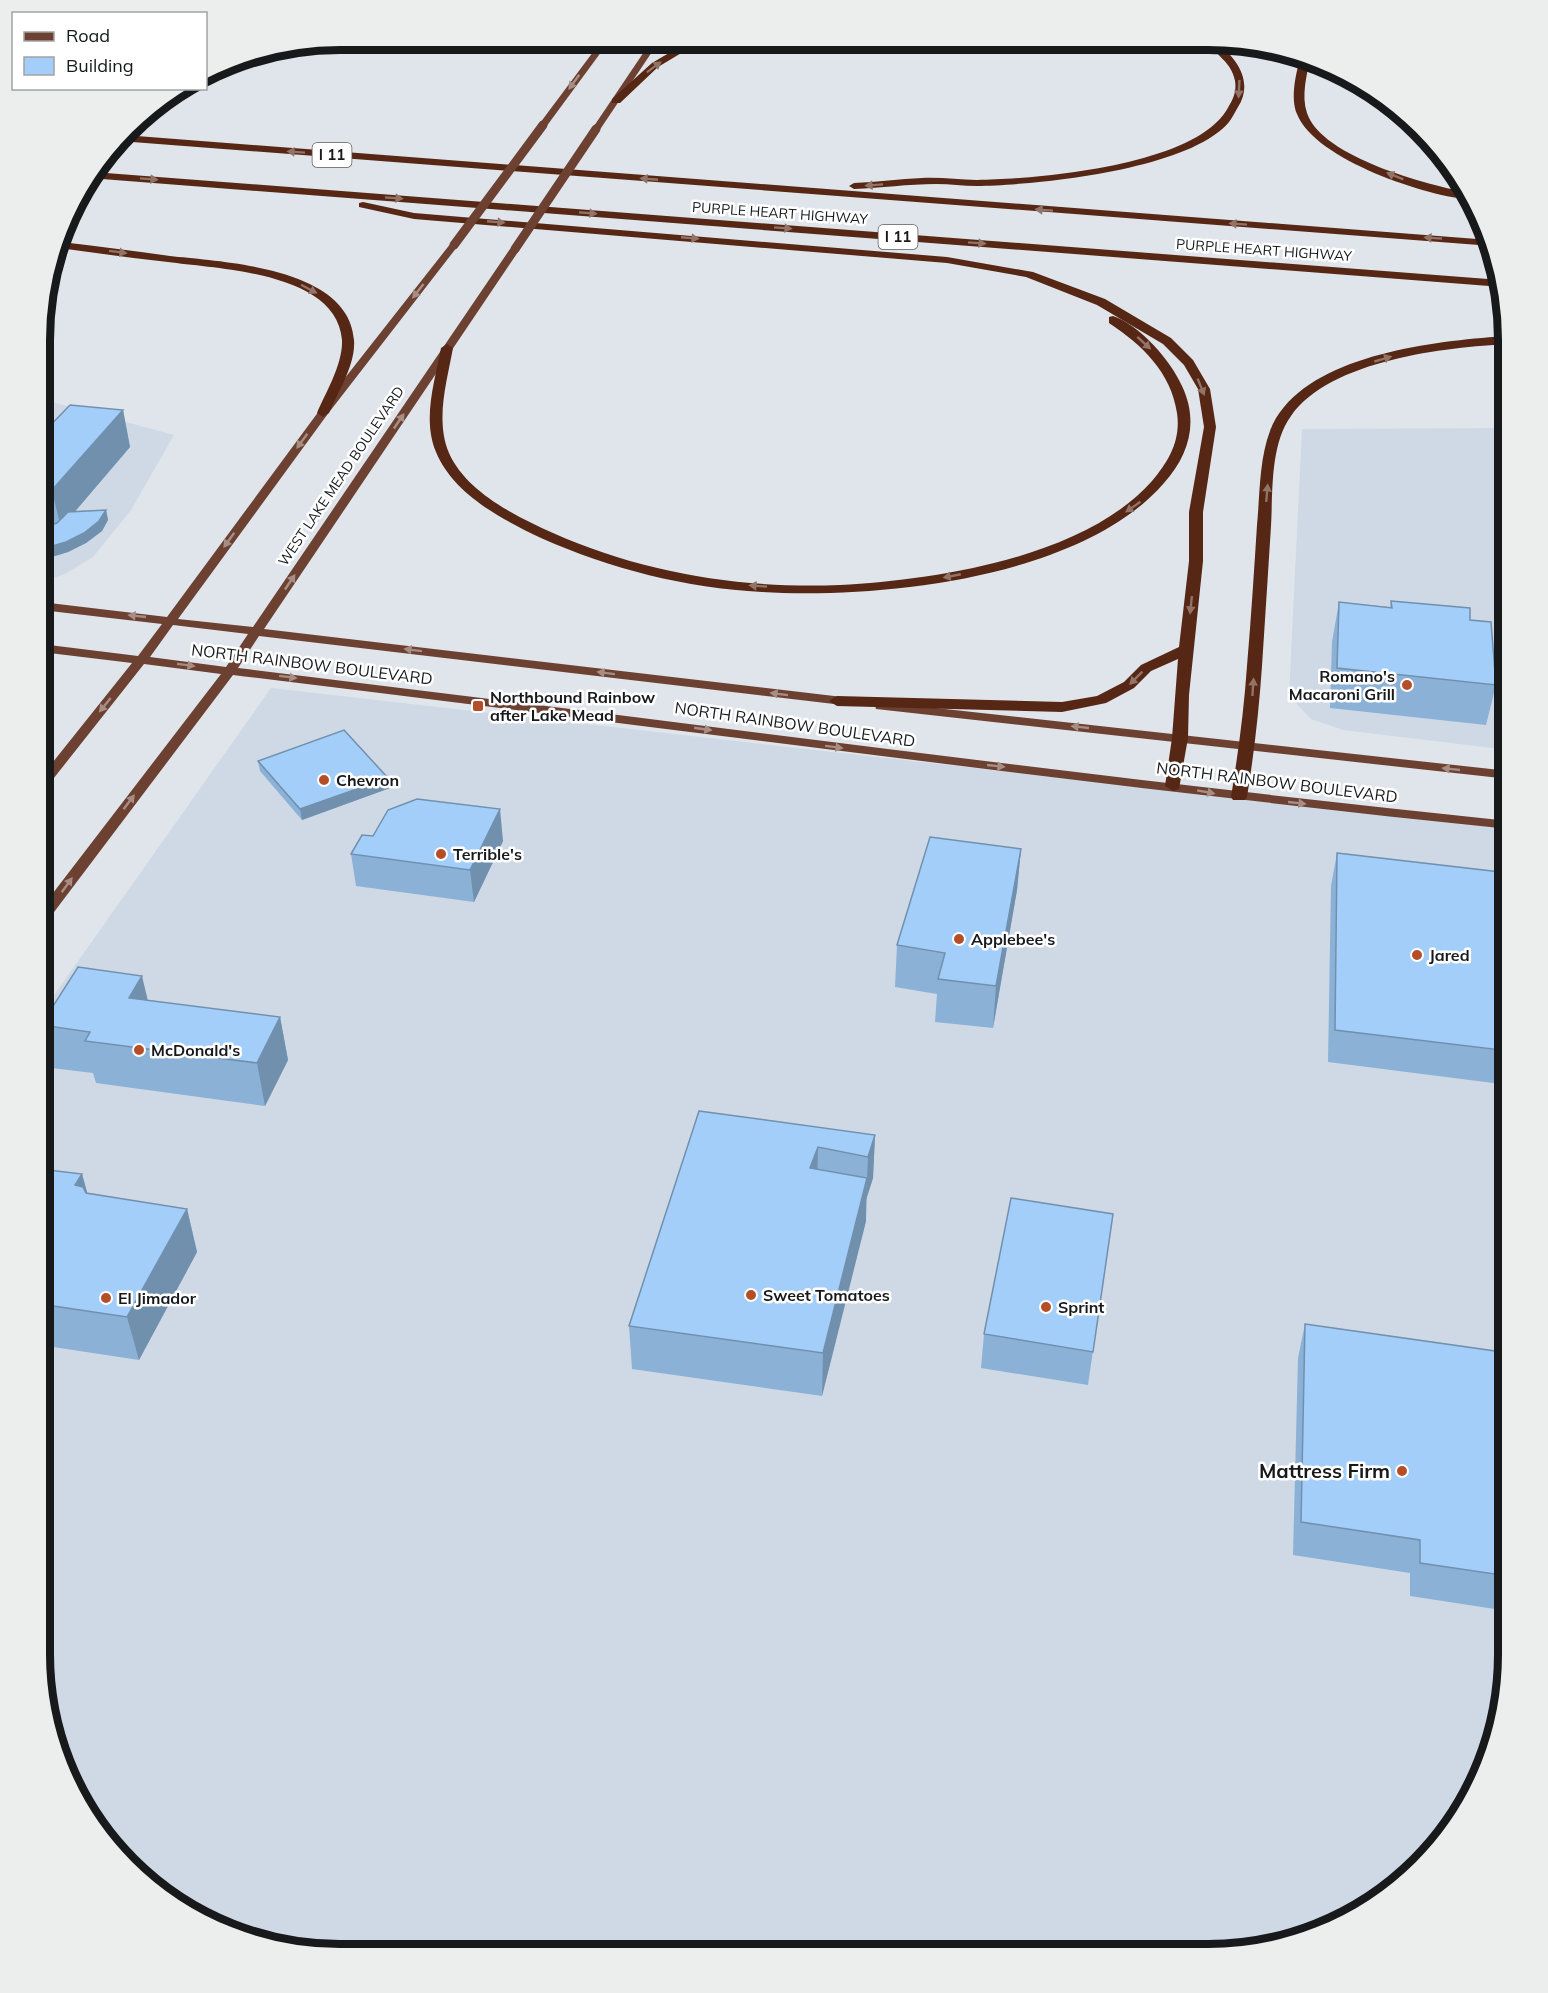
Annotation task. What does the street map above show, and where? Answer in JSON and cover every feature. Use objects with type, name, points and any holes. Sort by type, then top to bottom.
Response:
[{"type":"highway","points":[[616,101],[655,65],[681,50]]},
{"type":"highway","points":[[791,191],[932,181],[975,183],[1038,179],[1103,170],[1158,156],[1209,133],[1225,121],[1237,104],[1241,85],[1239,75],[1227,56],[1220,50]]},
{"type":"highway","points":[[1304,66],[1300,94],[1302,115],[1317,134],[1339,151],[1407,181],[1460,194]]},
{"type":"highway","name":"PURPLE HEART HIGHWAY","points":[[130,139],[1482,242]]},
{"type":"highway","name":"PURPLE HEART HIGHWAY","points":[[100,176],[1493,283]]},
{"type":"highway","points":[[294,190],[414,216],[913,256],[979,265],[1040,278],[1101,302],[1156,332],[1189,363],[1203,389],[1210,427],[1196,512],[1196,561],[1181,695],[1180,738],[1173,786]]},
{"type":"highway","points":[[65,246],[250,269],[305,286],[322,296],[338,309],[346,326],[348,340],[343,361],[323,413]]},
{"type":"highway","points":[[447,348],[436,415],[438,442],[459,475],[494,508],[546,536],[609,561],[719,583],[791,589],[836,589],[921,582],[1030,556],[1113,520],[1156,489],[1178,454],[1183,438],[1183,404],[1176,384],[1149,346],[1126,328],[1083,304],[1035,284],[979,265]]},
{"type":"highway","points":[[1239,797],[1249,746],[1267,487],[1275,433],[1290,408],[1319,386],[1357,367],[1413,351],[1473,341],[1498,340]]},
{"type":"highway","points":[[837,701],[1062,707],[1101,700],[1129,685],[1146,668],[1186,649]]},
{"type":"main road","points":[[50,774],[142,660],[323,413],[454,245],[599,50]]},
{"type":"main road","name":"WEST LAKE MEAD BOULEVARD","points":[[50,908],[230,670],[649,50]]},
{"type":"main road","name":"NORTH RAINBOW BOULEVARD","points":[[50,607],[837,701],[1498,774]]},
{"type":"main road","name":"NORTH RAINBOW BOULEVARD","points":[[50,649],[903,755],[1173,786],[1239,797],[1498,824]]},
{"type":"shaded area","points":[[50,401],[174,435],[131,510],[93,557],[63,575],[50,579]]},
{"type":"shaded area","points":[[1498,428],[1498,749],[1343,730],[1311,719],[1289,696],[1302,429]]},
{"type":"shaded area","points":[[271,688],[1498,828],[1498,1673],[1489,1729],[1469,1782],[1460,1799],[1439,1830],[1414,1859],[1385,1884],[1354,1905],[1337,1914],[1284,1934],[1228,1943],[339,1944],[301,1941],[264,1934],[211,1914],[194,1905],[163,1884],[134,1859],[98,1815],[79,1782],[65,1747],[52,1692],[50,1673],[50,1001]]},
{"type":"building","points":[[70,405],[123,410],[52,490],[50,490],[50,426]]},
{"type":"building","points":[[106,510],[99,521],[84,533],[50,547],[50,525],[57,523],[68,512]]},
{"type":"building","points":[[1391,601],[1470,608],[1470,620],[1491,622],[1496,685],[1337,668],[1339,602],[1392,608]]},
{"type":"building","points":[[344,730],[388,778],[300,809],[258,761]]},
{"type":"building","points":[[417,799],[500,809],[470,870],[351,854],[362,835],[373,836],[388,810]]},
{"type":"building","name":"Applebee's","points":[[930,837],[1021,849],[996,986],[938,979],[945,953],[897,945]]},
{"type":"building","name":"Jared","points":[[1337,853],[1498,872],[1498,1050],[1335,1030]]},
{"type":"building","points":[[78,967],[142,976],[129,998],[280,1017],[257,1063],[85,1041],[90,1032],[50,1026],[50,1011]]},
{"type":"building","name":"Sweet Tomatoes","points":[[699,1111],[875,1135],[868,1157],[818,1147],[810,1168],[867,1178],[823,1353],[629,1326]]},
{"type":"building","points":[[50,1170],[82,1174],[75,1185],[83,1187],[86,1193],[187,1209],[127,1317],[50,1305]]},
{"type":"building","name":"Sprint","points":[[1011,1198],[1113,1214],[1093,1352],[984,1334]]},
{"type":"building","name":"Mattress Firm","points":[[1305,1324],[1498,1351],[1498,1575],[1420,1563],[1420,1540],[1301,1522]]},
{"type":"place","name":"Romano's Macaroni Grill","points":[[1407,685]]},
{"type":"place","name":"Northbound Rainbow after Lake Mead","points":[[478,706]]},
{"type":"place","name":"Chevron","points":[[324,780]]},
{"type":"place","name":"Terrible's","points":[[441,854]]},
{"type":"place","name":"Applebee's","points":[[959,939]]},
{"type":"place","name":"Jared","points":[[1417,955]]},
{"type":"place","name":"McDonald's","points":[[139,1050]]},
{"type":"place","name":"Sweet Tomatoes","points":[[751,1295]]},
{"type":"place","name":"El Jimador","points":[[106,1298]]},
{"type":"place","name":"Sprint","points":[[1046,1307]]},
{"type":"place","name":"Mattress Firm","points":[[1402,1471]]}]
